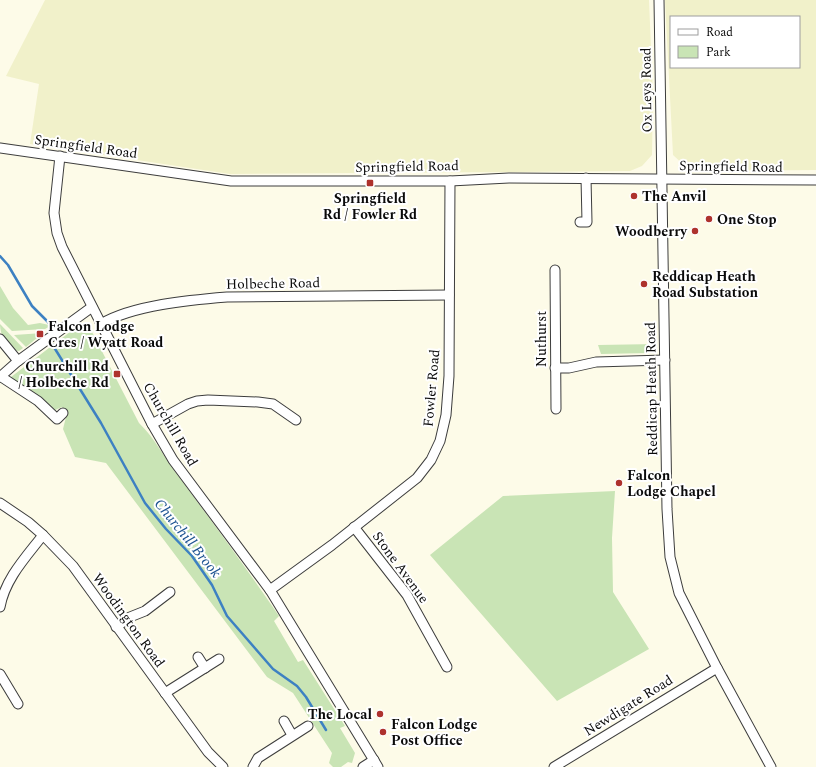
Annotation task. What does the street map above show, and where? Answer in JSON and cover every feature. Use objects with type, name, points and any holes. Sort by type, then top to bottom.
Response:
[{"type":"street","name":"Ox Leys Road","points":[[658,0],[662,179]]},
{"type":"street","name":"Springfield Road","points":[[0,148],[231,182],[509,178],[816,180]]},
{"type":"street","name":"Churchill Road","points":[[60,156],[54,213],[57,233],[62,247],[152,424],[173,460],[270,590],[376,764]]},
{"type":"street","points":[[580,222],[587,222],[586,178]]},
{"type":"street","name":"Reddicap Heath Road","points":[[662,179],[667,509],[670,557],[679,593],[716,668],[771,767]]},
{"type":"street","name":"Fowler Road","points":[[270,590],[417,478],[431,460],[440,441],[446,415],[449,376],[450,180]]},
{"type":"street","name":"Nuthurst","points":[[555,270],[556,409]]},
{"type":"street","name":"Holbeche Road","points":[[101,324],[118,316],[140,310],[197,299],[227,297],[449,296]]},
{"type":"street","points":[[63,413],[57,419],[38,401],[0,377],[18,361],[92,307]]},
{"type":"street","points":[[0,339],[18,361]]},
{"type":"street","points":[[555,368],[568,368],[596,362],[665,360]]},
{"type":"street","points":[[152,424],[188,404],[208,400],[273,404],[296,420]]},
{"type":"street","name":"Woodington Road","points":[[0,503],[28,522],[73,566],[208,752],[223,767]]},
{"type":"street","name":"Stone Avenue","points":[[354,527],[407,595],[447,667]]},
{"type":"street","points":[[0,608],[1,600],[9,581],[43,535]]},
{"type":"street","points":[[116,627],[130,617],[145,611],[170,592]]},
{"type":"street","points":[[198,656],[205,668]]},
{"type":"street","points":[[164,693],[219,659]]},
{"type":"street","name":"Newdigate Road","points":[[554,767],[716,668]]},
{"type":"street","points":[[0,674],[18,704]]},
{"type":"street","points":[[284,721],[292,735]]},
{"type":"street","points":[[253,767],[258,758],[308,726]]},
{"type":"street","points":[[363,767],[376,764]]},
{"type":"green space","points":[[45,0],[649,0],[653,96],[652,155],[642,166],[630,171],[230,174],[30,144],[39,84],[6,76]]},
{"type":"green space","points":[[665,0],[816,0],[816,170],[697,171],[686,167],[673,155]]},
{"type":"green space","points":[[0,286],[13,308],[28,325],[40,323],[49,325],[53,322],[54,324],[45,329],[12,331],[0,319]]},
{"type":"green space","points":[[0,324],[23,348],[19,351],[8,345],[1,333]]},
{"type":"green space","points":[[83,324],[88,326],[91,330],[139,423],[155,442],[279,616],[274,621],[298,662],[303,660],[345,726],[340,728],[355,753],[352,763],[348,762],[341,767],[333,767],[329,763],[332,753],[293,693],[267,677],[106,463],[75,457],[63,429],[67,413],[62,407],[53,411],[12,381],[11,377],[79,325]]},
{"type":"green space","points":[[43,333],[26,347],[14,335]]},
{"type":"green space","points":[[657,344],[656,350],[650,353],[601,354],[598,345]]},
{"type":"green space","points":[[615,491],[612,538],[613,592],[649,649],[557,701],[430,555],[503,496]]},
{"type":"waterway","name":"Churchill Brook","points":[[0,256],[8,265],[32,306],[49,323]]},
{"type":"waterway","name":"Churchill Brook","points":[[52,344],[101,423],[145,503],[166,529],[192,556],[212,585],[227,616],[273,669],[297,686],[306,697],[326,730]]},
{"type":"place","name":"Springfield Rd / Fowler Rd","points":[[370,183]]},
{"type":"place","name":"The Anvil","points":[[634,196]]},
{"type":"place","name":"One Stop","points":[[709,219]]},
{"type":"place","name":"Woodberry","points":[[695,231]]},
{"type":"place","name":"Reddicap Heath Road Substation","points":[[644,284]]},
{"type":"place","name":"Falcon Lodge Cres / Wyatt Road","points":[[40,334]]},
{"type":"place","name":"Churchill Rd / Holbeche Rd","points":[[117,374]]},
{"type":"place","name":"Falcon Lodge Chapel","points":[[619,483]]},
{"type":"place","name":"The Local","points":[[380,714]]},
{"type":"place","name":"Falcon Lodge Post Office","points":[[383,732]]}]
